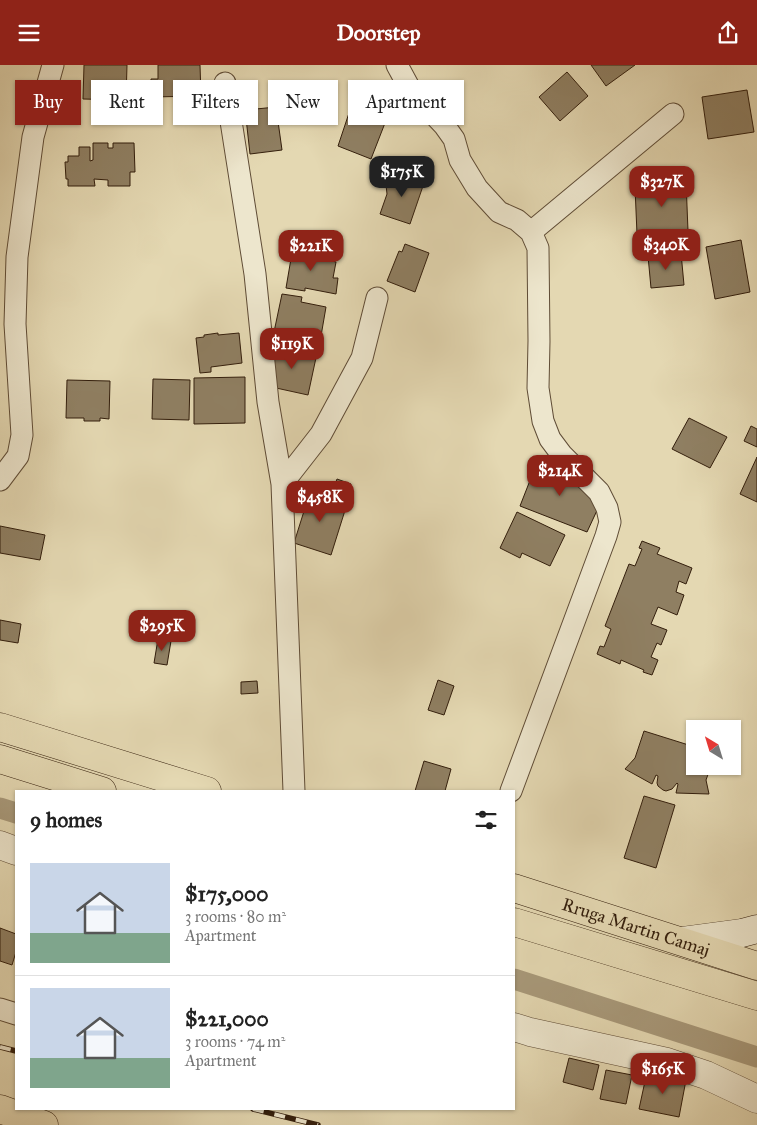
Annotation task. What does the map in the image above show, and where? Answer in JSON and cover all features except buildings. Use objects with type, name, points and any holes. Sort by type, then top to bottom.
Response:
[{"type":"main road","points":[[0,727],[204,790]]},
{"type":"main road","points":[[0,759],[99,790]]},
{"type":"main road","name":"Rruga Martin Camaj","points":[[515,888],[757,966]]},
{"type":"main road","name":"Rruga Martin Camaj","points":[[515,921],[757,996]]},
{"type":"main road","points":[[0,1109],[44,1125]]},
{"type":"street","points":[[0,480],[18,455],[22,435],[15,324],[17,257],[33,137],[53,65]]},
{"type":"street","points":[[397,65],[410,89],[444,125],[454,139],[460,160],[477,188],[499,212],[517,220],[531,232],[538,248],[538,388],[543,421],[550,439],[562,455],[599,492],[607,508],[610,522],[511,790]]},
{"type":"street","points":[[531,232],[672,114]]},
{"type":"street","points":[[232,125],[255,274],[268,402],[282,485],[294,790]]},
{"type":"street","points":[[282,485],[321,435],[362,358],[377,298]]},
{"type":"street","points":[[0,845],[15,851]]},
{"type":"street","points":[[682,941],[742,933],[757,929]]},
{"type":"street","points":[[0,1009],[15,1014]]},
{"type":"street","points":[[515,1027],[667,1062],[706,1075],[757,1099]]},
{"type":"waterway","points":[[0,808],[15,813]]},
{"type":"waterway","points":[[515,979],[757,1057]]},
{"type":"railway","points":[[0,1047],[15,1051]]},
{"type":"railway","points":[[257,1110],[318,1125]]}]
